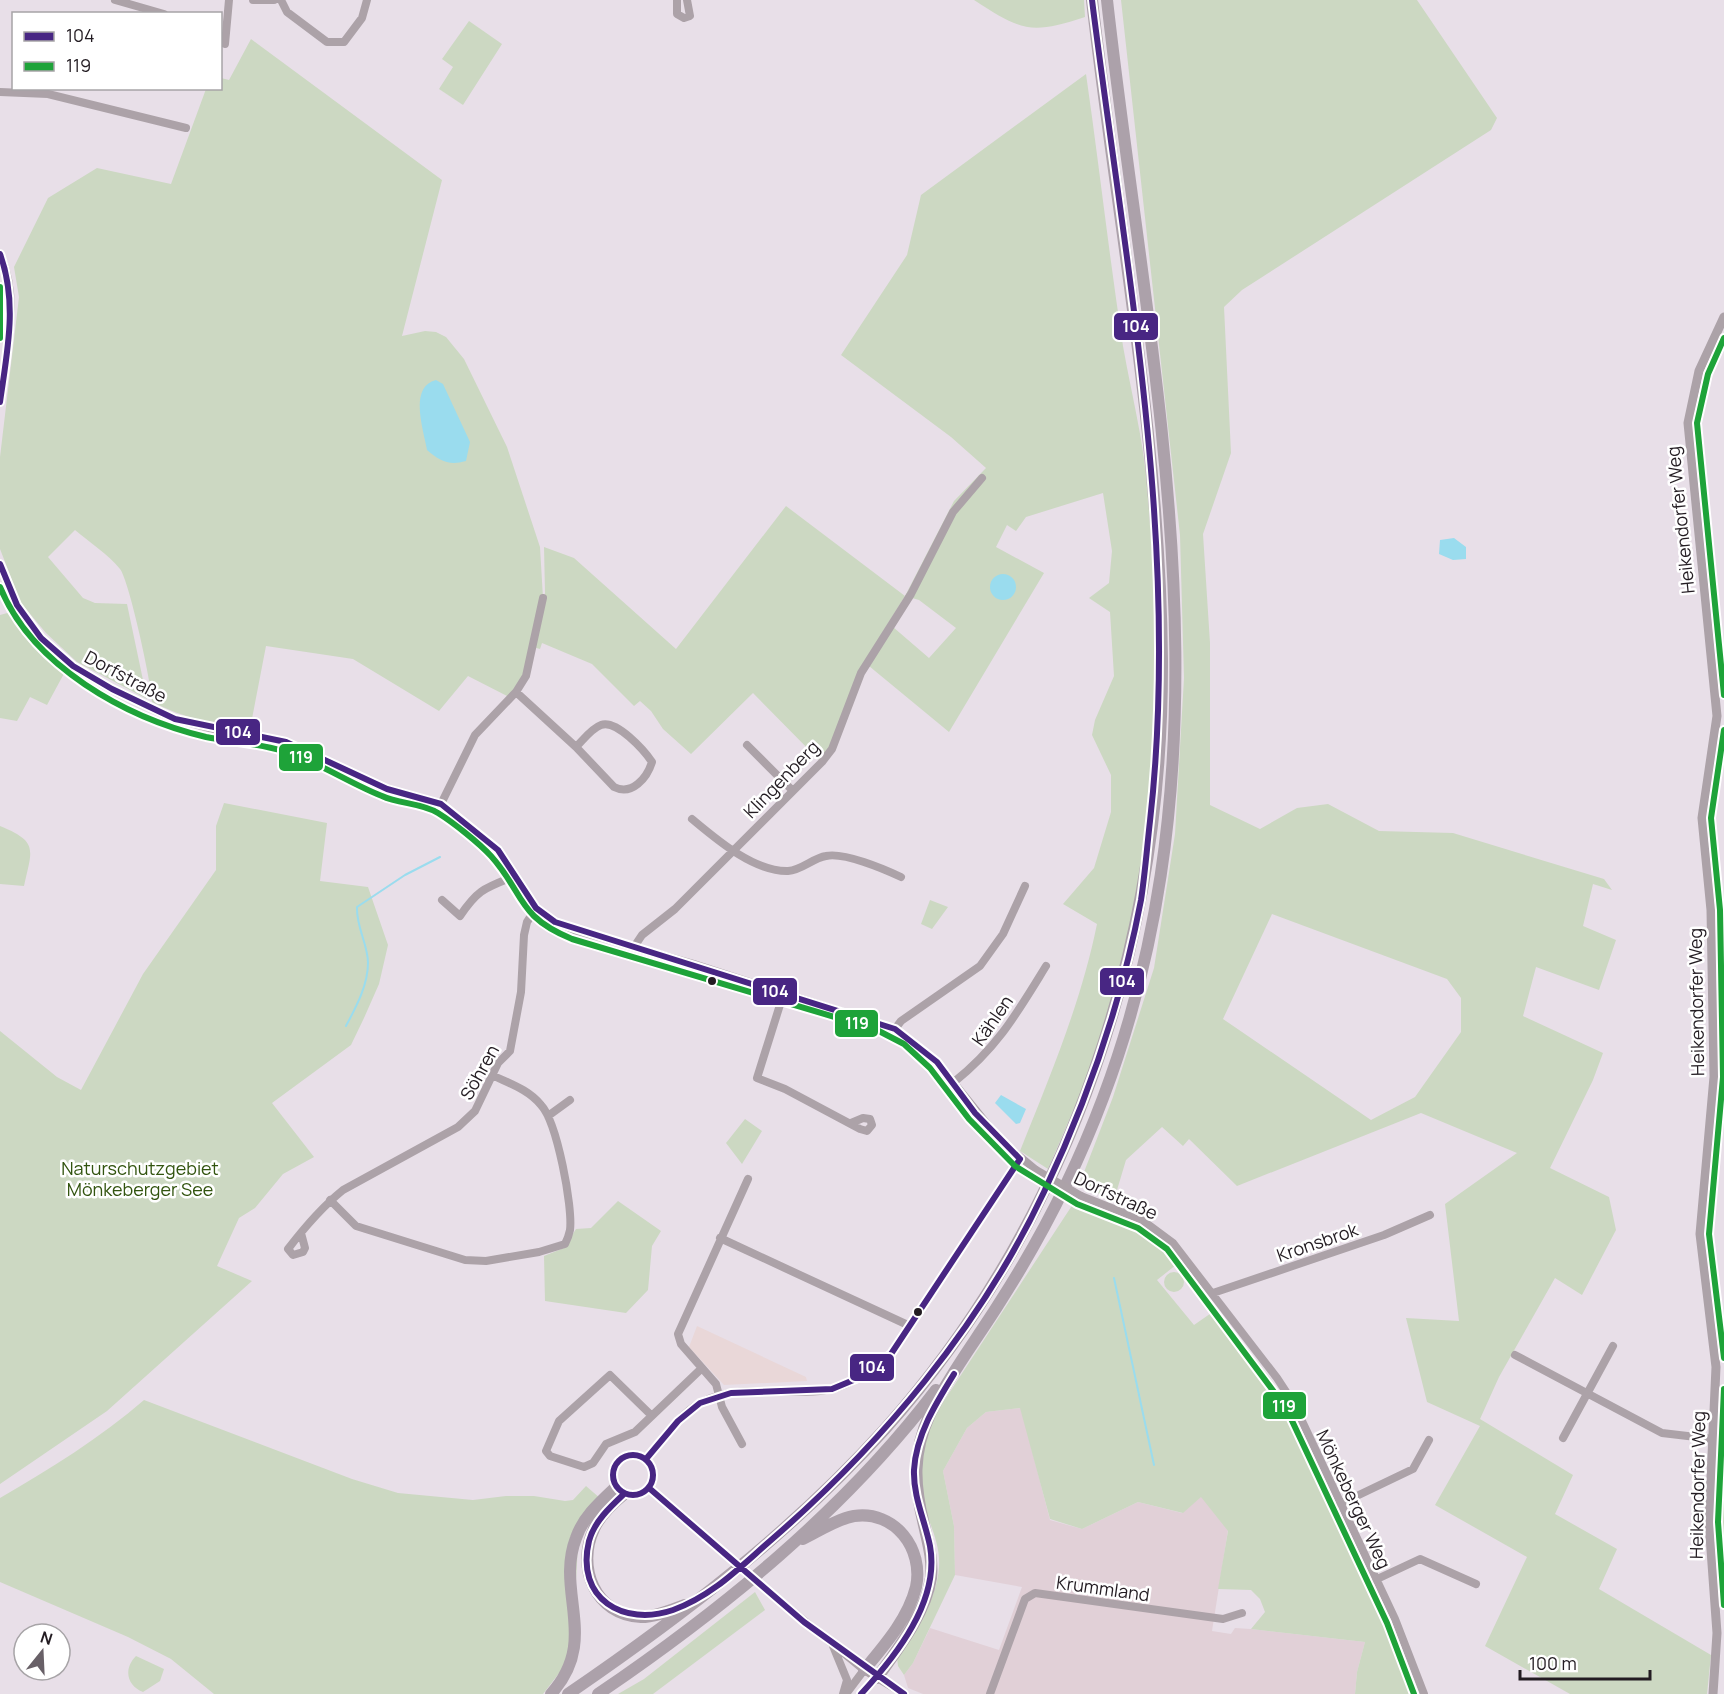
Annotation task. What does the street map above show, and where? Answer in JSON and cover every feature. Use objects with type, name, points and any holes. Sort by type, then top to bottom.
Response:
[{"type":"highway","points":[[568,1694],[698,1601],[777,1536],[828,1488],[905,1405],[962,1330],[1019,1238],[1056,1167],[1089,1090],[1124,978],[1144,884],[1156,791],[1161,638],[1157,538],[1148,433],[1092,0]]},
{"type":"highway","points":[[877,1678],[914,1620],[931,1578],[931,1555],[916,1496],[914,1472],[917,1449],[930,1414],[1033,1247],[1068,1181],[1097,1114],[1120,1051],[1143,972],[1166,854],[1175,753],[1176,709],[1172,543],[1156,381],[1107,0]]},
{"type":"highway","points":[[597,1694],[685,1631],[789,1547],[838,1502],[895,1442],[972,1344]]},
{"type":"highway","points":[[620,1490],[595,1526],[589,1541],[586,1561],[590,1583],[603,1603],[622,1614],[642,1617],[662,1614],[698,1601]]},
{"type":"highway","points":[[551,1694],[562,1682],[575,1648],[576,1627],[570,1563],[575,1539],[597,1505],[620,1490]]},
{"type":"highway","points":[[789,1547],[831,1524],[854,1516],[877,1517],[892,1524],[908,1538],[916,1557],[918,1575],[915,1589],[894,1633],[864,1670]]},
{"type":"street","points":[[115,0],[157,12]]},
{"type":"street","points":[[225,44],[223,34],[229,0]]},
{"type":"street","points":[[253,0],[274,0]]},
{"type":"street","points":[[281,0],[287,12],[327,42],[335,44],[344,42],[362,18],[367,0]]},
{"type":"street","points":[[677,0],[677,14],[684,18],[690,16],[691,9],[687,0]]},
{"type":"street","points":[[0,92],[48,94],[186,129]]},
{"type":"street","points":[[0,254],[6,271],[11,301],[0,402]]},
{"type":"street","name":"Heikendorfer Weg","points":[[1713,1694],[1717,1633],[1709,1546],[1716,1367],[1700,1234],[1714,1077],[1711,910],[1702,818],[1717,716],[1688,423],[1699,371],[1724,317]]},
{"type":"street","name":"Klingenberg","points":[[634,947],[642,935],[675,909],[822,762],[832,749],[861,673],[911,594],[953,512],[981,478]]},
{"type":"street","name":"Dorfstraße","points":[[0,564],[17,605],[41,638],[73,666],[112,689],[175,719],[209,728],[286,742],[387,789],[441,804],[498,850],[536,908],[555,922],[574,930],[784,992],[895,1029],[925,1050],[954,1082],[981,1120],[1020,1159],[1081,1196],[1142,1220],[1173,1243],[1194,1270]]},
{"type":"street","points":[[441,804],[475,735],[516,692],[526,676],[543,598]]},
{"type":"street","points":[[516,692],[576,747],[614,787],[622,791],[629,790],[648,774],[652,762],[646,753],[616,726],[607,723],[598,725],[576,747]]},
{"type":"street","points":[[747,745],[792,790]]},
{"type":"street","points":[[692,819],[731,852],[787,871],[802,868],[826,856],[869,863],[901,877]]},
{"type":"street","points":[[441,900],[460,916],[472,897],[485,888],[515,876]]},
{"type":"street","points":[[895,1029],[901,1021],[980,966],[1003,934],[1025,886]]},
{"type":"street","name":"Söhren","points":[[301,1233],[330,1200],[343,1190],[458,1127],[475,1111],[494,1076],[498,1062],[510,1051],[521,992],[524,935],[527,922],[536,908]]},
{"type":"street","name":"Kählen","points":[[954,1082],[981,1061],[1004,1034],[1046,966]]},
{"type":"street","points":[[784,992],[758,1078],[785,1089],[851,1124]]},
{"type":"street","points":[[330,1200],[356,1226],[447,1256],[486,1260],[544,1252],[565,1244],[570,1231],[562,1164],[548,1116],[543,1106],[528,1093],[494,1076]]},
{"type":"street","points":[[548,1116],[570,1100]]},
{"type":"street","points":[[646,1460],[699,1403],[745,1391],[801,1393],[834,1388],[864,1375],[891,1354],[1020,1159]]},
{"type":"street","points":[[742,1443],[734,1424],[725,1415],[716,1384],[681,1344],[678,1334],[748,1179]]},
{"type":"street","name":"Kronsbrok","points":[[1212,1293],[1384,1235],[1430,1215]]},
{"type":"street","points":[[720,1238],[910,1326]]},
{"type":"street","name":"Mönkeberger Weg","points":[[1194,1270],[1294,1404],[1402,1635],[1424,1694]]},
{"type":"street","points":[[1563,1438],[1613,1347]]},
{"type":"street","points":[[1515,1355],[1662,1433],[1713,1439]]},
{"type":"street","points":[[652,1416],[610,1375],[559,1420],[546,1451],[550,1456],[584,1467],[593,1463],[606,1444],[635,1432],[652,1416],[702,1368]]},
{"type":"street","points":[[1340,1504],[1413,1469],[1430,1440]]},
{"type":"street","points":[[627,1455],[638,1455],[646,1460],[653,1473],[649,1488],[638,1495],[620,1490],[612,1478],[613,1468],[627,1455]]},
{"type":"street","points":[[649,1488],[833,1645],[864,1670],[904,1694]]},
{"type":"street","points":[[1375,1580],[1419,1559],[1476,1584]]},
{"type":"street","name":"Krummland","points":[[990,1694],[1025,1599],[1035,1593],[1223,1619],[1242,1613]]},
{"type":"street","points":[[833,1645],[847,1680],[845,1694]]},
{"type":"street","points":[[845,1694],[864,1670]]},
{"type":"street","points":[[861,1694],[877,1678]]},
{"type":"shaded area","points":[[697,1326],[806,1377],[807,1381],[724,1385],[689,1347]]},
{"type":"shaded area","points":[[1021,1408],[1050,1520],[1082,1529],[1138,1502],[1182,1513],[1201,1496],[1228,1530],[1212,1631],[1231,1634],[1235,1628],[1251,1629],[1365,1642],[1357,1672],[1355,1694],[923,1694],[908,1688],[904,1675],[913,1663],[930,1628],[999,1650],[1022,1587],[955,1575],[954,1526],[943,1471],[967,1428],[986,1412]]},
{"type":"green space","points":[[974,0],[1084,0],[1085,17],[1051,26],[1027,27],[1004,18]]},
{"type":"green space","points":[[1121,0],[1417,0],[1497,118],[1491,130],[1242,290],[1224,307],[1231,453],[1203,534],[1210,643],[1210,805],[1260,829],[1297,808],[1328,804],[1379,831],[1453,833],[1604,879],[1612,890],[1593,884],[1583,926],[1616,940],[1599,990],[1536,967],[1523,1016],[1603,1053],[1593,1080],[1550,1168],[1609,1197],[1616,1230],[1582,1295],[1555,1278],[1499,1377],[1480,1419],[1573,1475],[1555,1514],[1617,1549],[1599,1589],[1711,1655],[1707,1694],[1570,1694],[1485,1646],[1527,1557],[1435,1505],[1480,1426],[1427,1402],[1406,1318],[1459,1321],[1445,1204],[1517,1153],[1421,1113],[1237,1186],[1189,1139],[1183,1146],[1162,1127],[1126,1160],[1114,1200],[1079,1185],[1113,1097],[1154,968],[1175,834],[1184,678],[1180,535]],"holes":[[[1272,914],[1447,979],[1461,998],[1461,1032],[1415,1097],[1371,1120],[1223,1019]]]},
{"type":"green space","points":[[469,21],[502,44],[463,105],[439,89],[453,67],[442,59]]},
{"type":"green space","points":[[251,39],[442,180],[402,336],[425,331],[436,332],[446,337],[464,359],[507,447],[540,547],[543,598],[526,676],[511,698],[468,676],[439,711],[353,659],[266,646],[250,729],[188,717],[152,702],[139,633],[124,577],[120,569],[104,553],[75,530],[48,557],[83,598],[95,603],[127,604],[147,699],[77,662],[46,633],[21,603],[0,549],[0,457],[19,297],[14,267],[48,198],[97,168],[171,184],[206,90],[222,90],[222,78],[229,80]]},
{"type":"green space","points":[[1086,74],[1123,346],[1140,432],[1147,484],[1156,607],[1155,730],[1151,792],[1143,853],[1120,974],[1098,1049],[1048,1169],[1020,1151],[1074,1011],[1097,924],[1063,904],[1094,868],[1111,812],[1111,775],[1092,735],[1095,720],[1114,676],[1110,612],[1089,598],[1109,583],[1112,551],[1103,493],[1026,517],[1016,531],[1007,525],[996,547],[1044,573],[949,732],[869,666],[893,627],[929,658],[956,628],[919,600],[905,596],[954,501],[986,468],[951,437],[841,355],[907,255],[921,195]]},
{"type":"green space","points":[[786,506],[905,596],[861,667],[830,746],[820,761],[753,693],[691,754],[663,729],[651,711],[640,701],[634,706],[592,664],[542,643],[540,649],[533,647],[545,593],[544,547],[574,558],[676,649]]},
{"type":"green space","points":[[11,612],[33,642],[67,668],[47,705],[30,697],[17,721],[0,718],[0,615]]},
{"type":"green space","name":"Naturschutzgebiet Mönkeberger See","points":[[224,803],[327,823],[320,881],[368,887],[388,945],[379,984],[351,1045],[272,1103],[314,1157],[283,1174],[255,1208],[239,1218],[217,1266],[252,1281],[107,1411],[0,1484],[0,1031],[57,1077],[81,1090],[143,974],[216,870],[216,826]]},
{"type":"green space","points":[[0,826],[21,837],[30,848],[24,886],[0,884]]},
{"type":"green space","points":[[930,900],[948,907],[932,929],[921,924]]},
{"type":"green space","points":[[745,1119],[762,1131],[742,1164],[726,1143]]},
{"type":"green space","points":[[618,1201],[661,1231],[652,1246],[648,1290],[626,1313],[545,1301],[544,1256],[564,1248],[576,1229],[591,1228]]},
{"type":"green space","points":[[1073,1204],[1132,1224],[1145,1230],[1169,1248],[1181,1261],[1157,1280],[1194,1325],[1217,1309],[1273,1382],[1290,1410],[1322,1487],[1402,1654],[1416,1694],[1355,1694],[1357,1672],[1365,1642],[1251,1629],[1265,1612],[1260,1599],[1251,1590],[1218,1589],[1228,1531],[1201,1497],[1183,1513],[1138,1502],[1082,1529],[1050,1519],[1020,1408],[986,1412],[967,1428],[943,1471],[954,1526],[955,1575],[913,1663],[904,1675],[898,1666],[897,1658],[929,1604],[939,1567],[938,1548],[923,1502],[920,1482],[923,1453],[930,1425]]},
{"type":"green space","points":[[1174,1272],[1181,1275],[1184,1282],[1181,1289],[1174,1292],[1167,1289],[1164,1282],[1167,1275]]},
{"type":"green space","points":[[144,1400],[352,1479],[398,1493],[473,1500],[506,1496],[534,1496],[565,1501],[573,1500],[586,1486],[601,1499],[579,1525],[573,1639],[563,1668],[543,1694],[214,1694],[171,1659],[128,1637],[0,1582],[0,1498],[74,1452]]},
{"type":"green space","points":[[1724,1494],[1724,1602],[1721,1601],[1716,1545],[1716,1498]]},
{"type":"green space","points":[[755,1592],[765,1610],[653,1694],[618,1694],[644,1679]]},
{"type":"green space","points":[[136,1656],[164,1669],[160,1681],[143,1692],[133,1686],[128,1672]]},
{"type":"water","points":[[436,380],[443,384],[470,442],[466,461],[455,463],[445,461],[427,450],[421,421],[420,400],[427,384]]},
{"type":"water","points":[[1454,538],[1466,547],[1466,559],[1453,560],[1439,554],[1440,540]]},
{"type":"water","points":[[1003,574],[1012,578],[1016,587],[1012,596],[1003,600],[994,596],[990,587],[994,578]]},
{"type":"water","points":[[1001,1095],[1026,1109],[1020,1123],[1016,1124],[995,1103]]},
{"type":"waterway","points":[[346,1026],[361,996],[368,963],[358,922],[357,907],[405,875],[440,857]]},
{"type":"waterway","points":[[1114,1278],[1154,1465]]},
{"type":"transit line","name":"104","points":[[624,1494],[608,1510],[591,1534],[587,1561],[589,1579],[607,1604],[637,1615],[655,1614],[687,1604],[713,1589],[811,1504],[851,1465],[889,1424],[959,1336],[1019,1242],[1075,1121],[1114,1012],[1133,937],[1145,870],[1158,718],[1159,616],[1154,513],[1145,410],[1092,0]]},
{"type":"transit line","name":"104","points":[[0,254],[9,291],[10,309],[8,346],[0,402]]},
{"type":"transit line","name":"119","points":[[0,287],[0,338]]},
{"type":"transit line","name":"119","points":[[1724,338],[1708,374],[1697,423],[1724,695]]},
{"type":"transit line","name":"104","points":[[0,564],[17,605],[41,638],[73,666],[112,689],[175,719],[286,742],[387,789],[441,804],[498,850],[536,908],[555,922],[895,1029],[937,1062],[975,1113],[1020,1159]]},
{"type":"transit line","name":"119","points":[[0,587],[15,615],[34,641],[58,664],[114,702],[175,728],[206,737],[264,746],[296,755],[382,796],[425,807],[438,813],[466,833],[491,856],[531,913],[540,922],[554,930],[572,939],[875,1029],[904,1044],[930,1068],[969,1119],[1015,1166],[1077,1204],[1138,1228],[1167,1249],[1286,1408],[1387,1623],[1414,1694]]},
{"type":"transit line","name":"119","points":[[1724,730],[1711,818],[1720,910],[1723,1077],[1709,1234],[1724,1358]]},
{"type":"transit line","name":"104","points":[[646,1459],[678,1421],[700,1403],[731,1393],[832,1389],[856,1379],[891,1354],[1020,1159]]},
{"type":"transit line","name":"104","points":[[861,1694],[901,1645],[922,1607],[928,1587],[931,1567],[930,1546],[915,1489],[914,1470],[923,1432],[940,1396],[954,1374]]},
{"type":"transit line","name":"119","points":[[1724,1389],[1718,1522],[1724,1605]]},
{"type":"transit line","name":"104","points":[[633,1455],[641,1456],[647,1461],[652,1467],[653,1475],[652,1483],[647,1489],[641,1494],[633,1495],[625,1494],[619,1489],[614,1483],[613,1475],[614,1467],[619,1461],[625,1456],[633,1455]]},
{"type":"transit line","name":"104","points":[[649,1488],[804,1622],[904,1694]]}]
